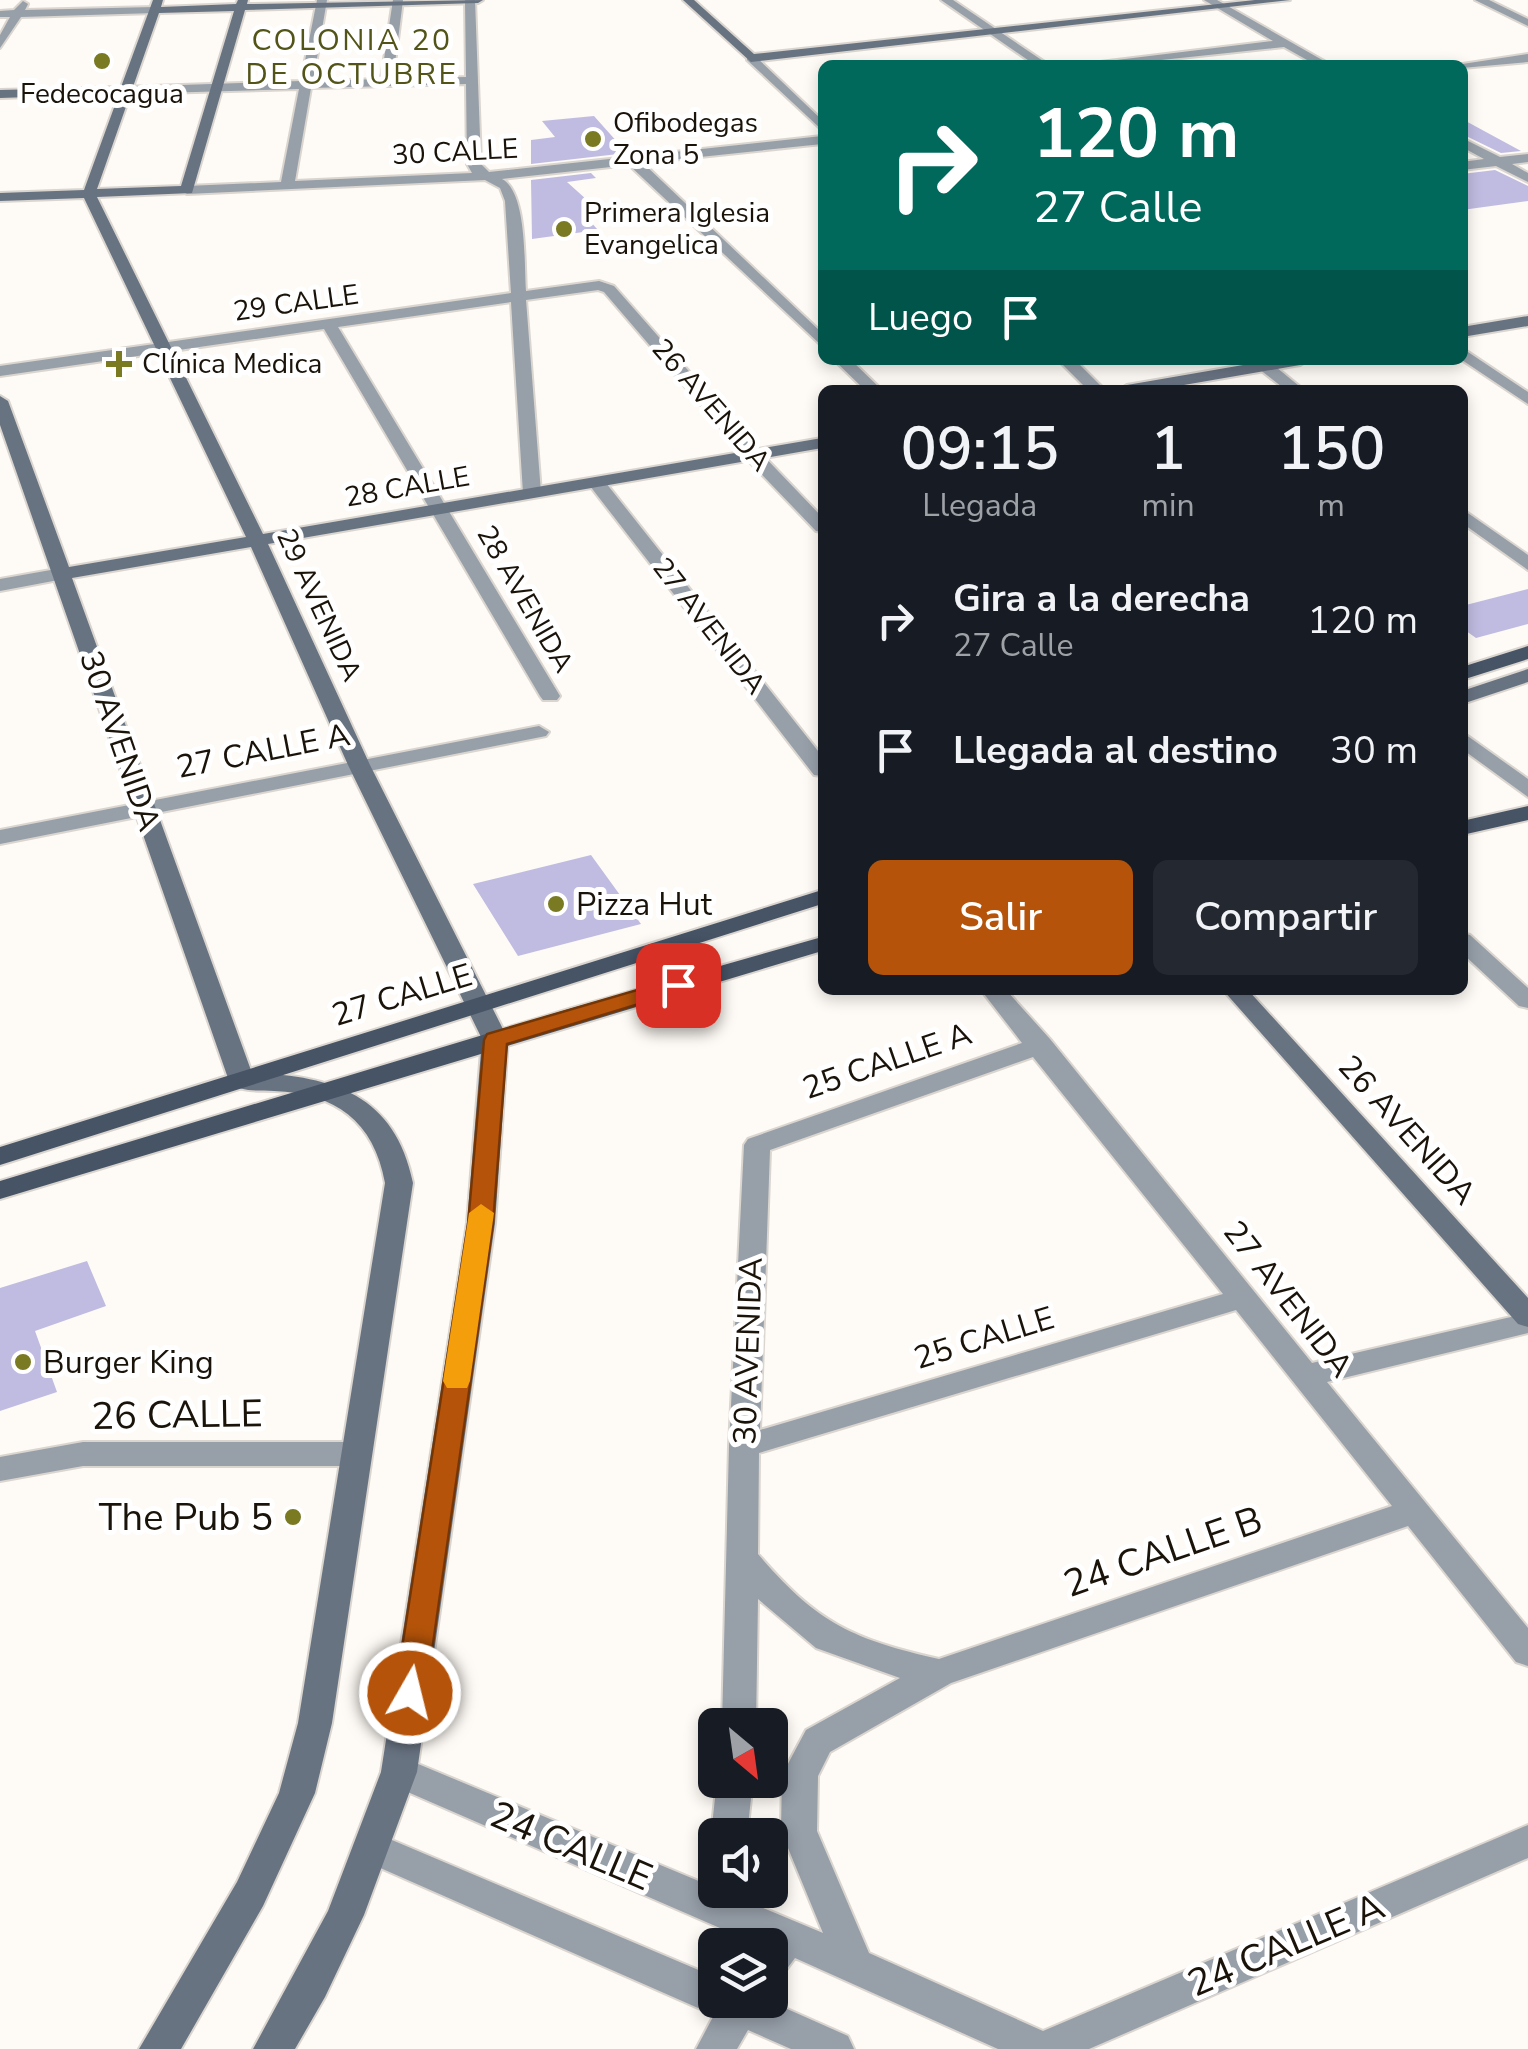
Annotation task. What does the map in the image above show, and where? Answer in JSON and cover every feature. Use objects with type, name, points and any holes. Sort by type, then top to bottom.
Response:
[{"type":"main road","points":[[1468,670],[1528,652]]},
{"type":"main road","points":[[1468,827],[1528,813]]},
{"type":"main road","name":"27 CALLE","points":[[0,1156],[479,1008],[818,897]]},
{"type":"main road","points":[[0,1190],[818,945]]},
{"type":"street","points":[[0,46],[25,0]]},
{"type":"street","points":[[470,0],[474,164],[510,192],[532,493]]},
{"type":"street","points":[[0,14],[156,5],[478,0]]},
{"type":"street","points":[[688,0],[818,122]]},
{"type":"street","points":[[946,0],[1036,60]]},
{"type":"street","points":[[752,58],[1216,4],[1286,0]]},
{"type":"street","points":[[1480,0],[1528,23]]},
{"type":"street","points":[[387,82],[398,1]]},
{"type":"street","points":[[287,186],[322,2]]},
{"type":"street","points":[[187,190],[242,4]]},
{"type":"street","points":[[1216,4],[1316,60]]},
{"type":"street","points":[[89,192],[156,5]]},
{"type":"street","points":[[1128,60],[1285,43]]},
{"type":"street","points":[[1468,64],[1528,58]]},
{"type":"street","points":[[0,94],[470,80]]},
{"type":"street","name":"30 CALLE","points":[[0,198],[488,176],[818,140]]},
{"type":"street","points":[[1468,145],[1528,178]]},
{"type":"street","points":[[1468,165],[1528,158]]},
{"type":"street","points":[[634,162],[818,337]]},
{"type":"street","name":"29 AVENIDA","points":[[89,192],[257,541],[359,765],[496,1040]]},
{"type":"street","name":"29 CALLE","points":[[0,371],[599,285]]},
{"type":"street","name":"26 AVENIDA","points":[[599,285],[609,289],[753,455],[818,523]]},
{"type":"street","points":[[1468,331],[1528,321]]},
{"type":"street","name":"28 AVENIDA","points":[[329,324],[550,696]]},
{"type":"street","points":[[1468,357],[1528,399]]},
{"type":"street","points":[[847,365],[869,385]]},
{"type":"street","points":[[1071,365],[1092,385]]},
{"type":"street","points":[[1156,385],[1271,365]]},
{"type":"street","points":[[1265,366],[1290,385]]},
{"type":"street","name":"30 AVENIDA","points":[[0,401],[242,1080]]},
{"type":"street","name":"28 CALLE","points":[[0,585],[818,444]]},
{"type":"street","name":"27 AVENIDA","points":[[596,482],[818,765]]},
{"type":"street","points":[[1468,519],[1528,564]]},
{"type":"street","points":[[1468,696],[1528,674]]},
{"type":"street","name":"27 CALLE A","points":[[0,837],[539,732]]},
{"type":"street","points":[[1468,743],[1528,790]]},
{"type":"street","points":[[1468,946],[1528,1002]]},
{"type":"street","name":"27 AVENIDA","points":[[997,995],[1528,1652]]},
{"type":"street","name":"26 AVENIDA","points":[[1239,995],[1528,1320]]},
{"type":"street","points":[[273,2049],[294,2019],[373,1848],[398,1772],[480,1224],[496,1040]]},
{"type":"street","name":"25 CALLE A","points":[[757,1145],[1041,1045]]},
{"type":"street","points":[[159,2049],[250,1894],[297,1793],[315,1723],[399,1183],[396,1162],[374,1125],[329,1090],[242,1080]]},
{"type":"street","name":"30 AVENIDA","points":[[739,1708],[744,1446],[757,1145]]},
{"type":"street","name":"25 CALLE","points":[[744,1446],[1243,1298]]},
{"type":"street","points":[[1304,1376],[1528,1320]]},
{"type":"street","name":"26 CALLE","points":[[0,1469],[83,1454],[356,1454]]},
{"type":"street","name":"24 CALLE B","points":[[855,1965],[799,1831],[800,1775],[818,1741],[939,1673],[1414,1511]]},
{"type":"street","points":[[742,1558],[776,1600],[815,1634],[874,1659],[939,1673]]},
{"type":"street","name":"24 CALLE","points":[[398,1772],[698,1891]]},
{"type":"street","name":"24 CALLE A","points":[[1043,2049],[1528,1841]]},
{"type":"street","points":[[373,1848],[698,1987]]},
{"type":"street","name":"24 CALLE","points":[[730,1908],[753,1928]]},
{"type":"street","name":"24 CALLE","points":[[788,1952],[855,1965],[1043,2049]]},
{"type":"street","points":[[716,2049],[725,2018]]},
{"type":"street","points":[[767,2018],[834,2049]]},
{"type":"building","name":"Ofibodegas Zona 5","points":[[594,116],[627,153],[531,164],[531,140],[555,137],[542,121]]},
{"type":"building","points":[[1468,122],[1521,151],[1501,153],[1468,137]]},
{"type":"building","points":[[1495,170],[1528,186],[1528,201],[1468,209],[1468,173]]},
{"type":"building","points":[[591,173],[596,178],[567,182],[606,217],[588,219],[598,230],[532,239],[531,180]]},
{"type":"building","points":[[1528,589],[1528,624],[1476,638],[1468,632],[1468,604]]},
{"type":"building","name":"Pizza Hut","points":[[591,855],[641,924],[518,956],[473,884]]},
{"type":"building","name":"Burger King","points":[[87,1261],[106,1306],[35,1331],[57,1392],[0,1411],[0,1288]]},
{"type":"slow traffic","points":[[457,1381],[481,1213]]},
{"type":"place","name":"Fedecocagua","points":[[102,61]]},
{"type":"place","name":"Ofibodegas Zona 5","points":[[593,139]]},
{"type":"place","name":"Primera Iglesia Evangelica","points":[[564,229]]},
{"type":"place","name":"Clínica Medica","points":[[119,364]]},
{"type":"place","name":"Pizza Hut","points":[[556,904]]},
{"type":"place","name":"Burger King","points":[[23,1362]]},
{"type":"place","name":"The Pub 5","points":[[293,1517]]},
{"type":"district","name":"COLONIA 20 DE OCTUBRE","points":[[352,57]]},
{"type":"route","points":[[410,1693],[480,1224],[496,1040],[678,985]]}]
